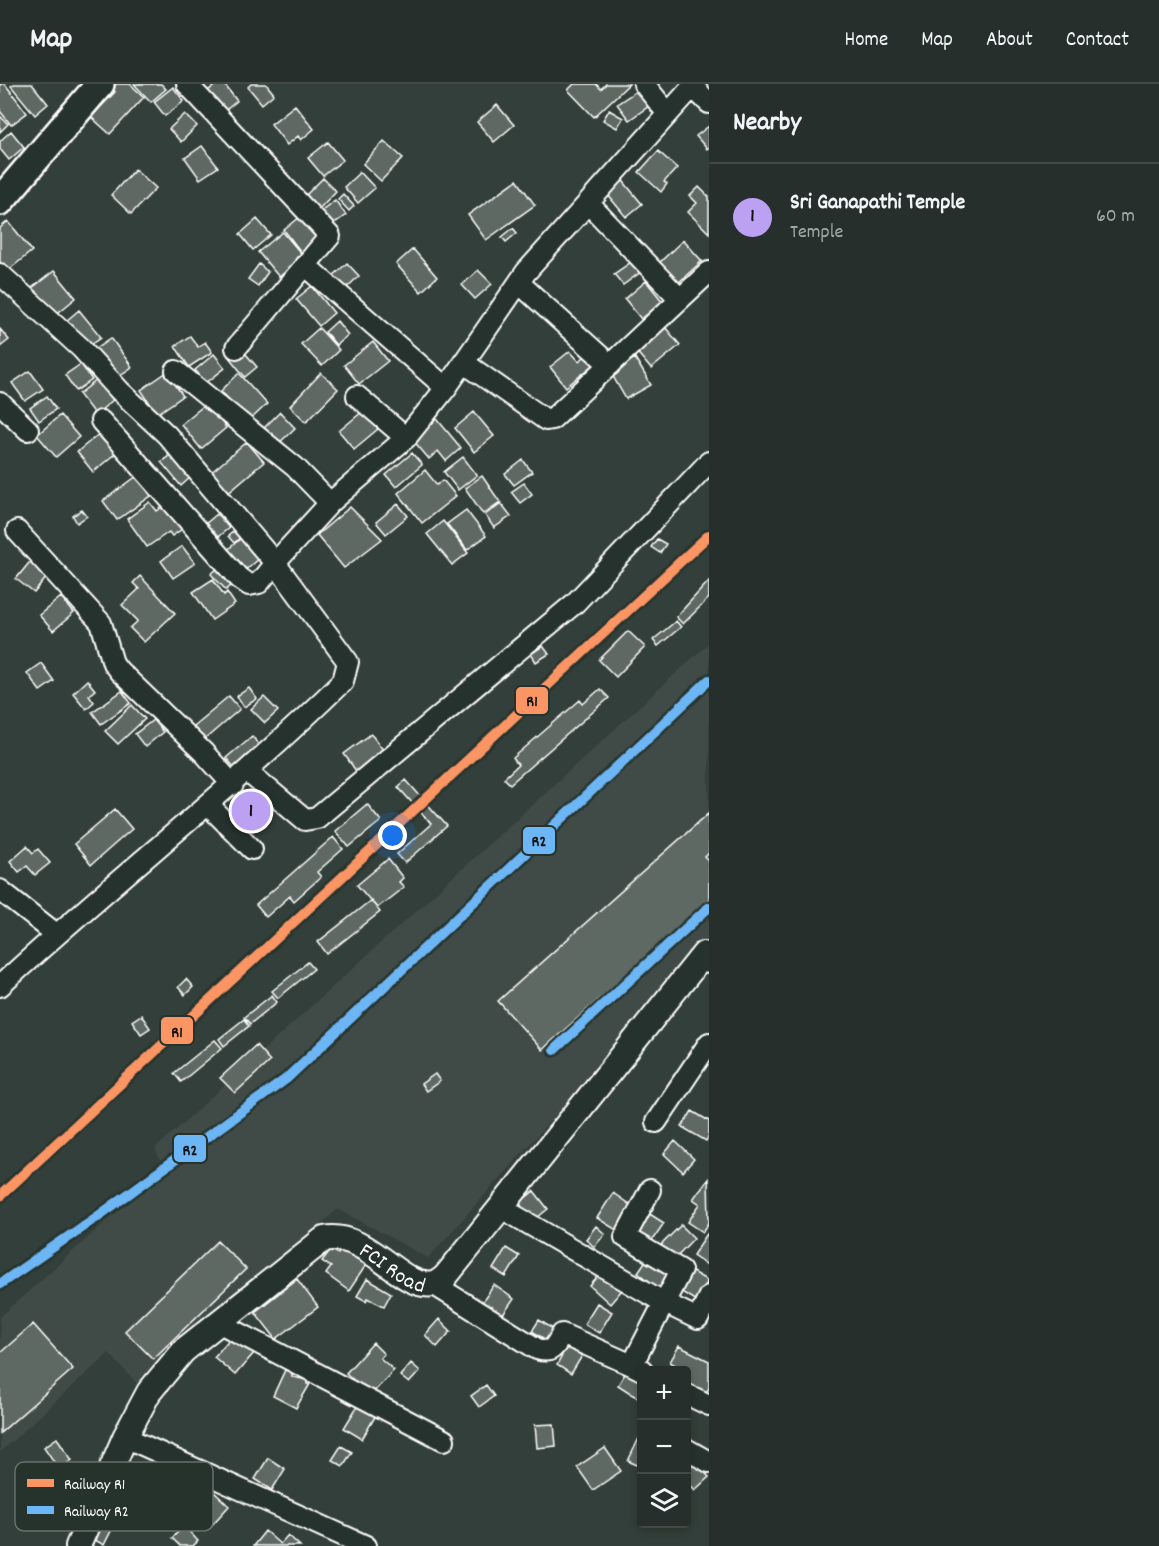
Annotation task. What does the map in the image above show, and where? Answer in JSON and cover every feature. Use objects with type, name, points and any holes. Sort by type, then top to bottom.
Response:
[{"type":"main road","points":[[0,201],[95,86]]},
{"type":"street","points":[[187,84],[330,236],[236,348]]},
{"type":"street","points":[[644,84],[668,114]]},
{"type":"street","points":[[101,421],[244,582],[254,586],[259,584],[275,563],[330,503],[406,438],[446,388],[519,283],[694,85],[709,103]]},
{"type":"street","points":[[588,203],[680,299]]},
{"type":"street","points":[[305,265],[446,388]]},
{"type":"street","points":[[464,362],[546,420],[552,419],[709,272]]},
{"type":"street","points":[[0,274],[81,348],[120,391],[167,435],[275,563],[348,662],[343,681],[233,785],[56,934],[0,986]]},
{"type":"street","points":[[519,283],[610,365]]},
{"type":"street","points":[[176,371],[295,467],[330,503]]},
{"type":"street","points":[[357,396],[406,438]]},
{"type":"street","points":[[0,403],[28,430]]},
{"type":"street","points":[[248,771],[305,820],[317,818],[574,603],[709,462]]},
{"type":"street","points":[[17,531],[101,623],[113,663],[119,671],[204,753],[233,785]]},
{"type":"street","points":[[209,806],[252,849]]},
{"type":"street","points":[[0,890],[56,934]]},
{"type":"street","name":"FCI Road","points":[[116,1462],[125,1437],[149,1392],[183,1351],[303,1253],[324,1239],[338,1236],[360,1245],[420,1282],[434,1284],[445,1277],[704,954],[709,961]]},
{"type":"street","points":[[656,1122],[709,1043]]},
{"type":"street","points":[[638,1366],[663,1302],[681,1270],[625,1237],[650,1190]]},
{"type":"street","points":[[500,1208],[663,1302],[698,1319],[709,1296]]},
{"type":"street","points":[[434,1284],[537,1349],[546,1352],[554,1349],[562,1334],[637,1368]]},
{"type":"street","points":[[218,1322],[444,1440]]},
{"type":"street","points":[[691,1396],[709,1406]]},
{"type":"street","points":[[125,1437],[180,1462]]},
{"type":"street","points":[[691,1451],[709,1462]]},
{"type":"street","points":[[213,1477],[366,1546]]},
{"type":"shaded area","points":[[709,643],[709,943],[428,1258],[338,1209],[138,1385],[109,1353],[0,1452],[0,1317],[164,1169],[155,1149]]},
{"type":"building","points":[[0,84],[5,84],[27,113],[11,125],[0,111]]},
{"type":"building","points":[[32,84],[48,104],[35,115],[11,86]]},
{"type":"building","points":[[109,84],[130,84],[144,97],[110,134],[91,117],[115,92]]},
{"type":"building","points":[[134,84],[161,84],[166,89],[151,102]]},
{"type":"building","points":[[217,84],[224,84],[237,101],[221,114],[205,93]]},
{"type":"building","points":[[251,84],[266,84],[274,94],[262,104],[248,87]]},
{"type":"building","points":[[574,84],[596,84],[601,89],[606,84],[629,84],[594,117],[568,90]]},
{"type":"building","points":[[173,87],[184,101],[165,116],[154,102]]},
{"type":"building","points":[[641,88],[652,104],[629,120],[617,104]]},
{"type":"building","points":[[295,105],[314,129],[301,140],[298,136],[287,145],[271,124]]},
{"type":"building","points":[[497,105],[514,125],[494,142],[477,122]]},
{"type":"building","points":[[609,110],[623,118],[617,128],[603,120]]},
{"type":"building","points":[[185,114],[197,126],[181,142],[169,129]]},
{"type":"building","points":[[0,116],[8,124],[0,132]]},
{"type":"building","points":[[709,126],[709,147],[707,149],[696,136]]},
{"type":"building","points":[[11,131],[24,147],[9,160],[0,149],[0,141]]},
{"type":"building","points":[[384,141],[403,158],[381,181],[363,164]]},
{"type":"building","points":[[328,142],[343,160],[323,176],[308,158]]},
{"type":"building","points":[[202,146],[218,167],[200,179],[185,158]]},
{"type":"building","points":[[658,151],[677,168],[664,182],[667,184],[661,192],[639,172]]},
{"type":"building","points":[[135,169],[156,188],[131,214],[111,195]]},
{"type":"building","points":[[360,172],[375,188],[358,203],[344,187]]},
{"type":"building","points":[[619,176],[642,204],[626,217],[603,189]]},
{"type":"building","points":[[323,178],[336,191],[319,209],[305,196]]},
{"type":"building","points":[[517,180],[535,205],[486,240],[468,215]]},
{"type":"building","points":[[699,187],[709,197],[709,233],[688,212],[697,203],[690,196]]},
{"type":"building","points":[[343,194],[354,206],[349,211],[338,199]]},
{"type":"building","points":[[335,200],[346,215],[329,227],[318,213]]},
{"type":"building","points":[[300,217],[320,243],[304,256],[284,230]]},
{"type":"building","points":[[257,219],[271,235],[253,250],[240,234]]},
{"type":"building","points":[[8,221],[32,251],[6,272],[0,264],[0,228]]},
{"type":"building","points":[[513,228],[517,233],[506,242],[502,237]]},
{"type":"building","points":[[283,232],[304,257],[279,277],[258,252]]},
{"type":"building","points":[[683,240],[702,261],[677,284],[658,264]]},
{"type":"building","points":[[413,249],[437,277],[421,292],[396,264]]},
{"type":"building","points":[[637,258],[645,269],[623,285],[614,274]]},
{"type":"building","points":[[347,263],[359,276],[341,293],[329,280]]},
{"type":"building","points":[[259,264],[268,272],[258,286],[248,279]]},
{"type":"building","points":[[478,270],[492,284],[475,299],[462,285]]},
{"type":"building","points":[[54,271],[76,298],[54,316],[32,288]]},
{"type":"building","points":[[646,281],[663,302],[641,319],[625,299]]},
{"type":"building","points":[[312,286],[334,313],[319,326],[296,299]]},
{"type":"building","points":[[79,310],[101,337],[87,347],[66,321]]},
{"type":"building","points":[[337,321],[348,335],[336,345],[325,332]]},
{"type":"building","points":[[665,327],[680,345],[651,369],[636,351]]},
{"type":"building","points":[[319,328],[339,350],[322,366],[301,344]]},
{"type":"building","points":[[0,329],[9,340],[0,347]]},
{"type":"building","points":[[190,336],[198,347],[205,342],[212,352],[189,367],[175,346]]},
{"type":"building","points":[[111,338],[132,367],[113,380],[92,351]]},
{"type":"building","points":[[373,342],[388,361],[359,384],[344,365]]},
{"type":"building","points":[[239,346],[257,367],[245,377],[228,356]]},
{"type":"building","points":[[570,351],[579,361],[588,354],[596,363],[566,387],[550,367]]},
{"type":"building","points":[[214,354],[225,368],[206,383],[195,370]]},
{"type":"building","points":[[635,358],[651,385],[626,399],[611,373]]},
{"type":"building","points":[[81,364],[92,380],[76,391],[65,375]]},
{"type":"building","points":[[30,371],[43,389],[25,401],[12,383]]},
{"type":"building","points":[[167,372],[183,396],[157,414],[141,390]]},
{"type":"building","points":[[239,373],[267,404],[249,421],[221,391]]},
{"type":"building","points":[[321,373],[338,389],[306,422],[290,406]]},
{"type":"building","points":[[97,380],[113,400],[95,415],[79,394]]},
{"type":"building","points":[[47,396],[56,409],[39,421],[30,408]]},
{"type":"building","points":[[207,403],[226,428],[201,449],[181,424]]},
{"type":"building","points":[[363,411],[378,429],[354,449],[339,431]]},
{"type":"building","points":[[280,412],[295,428],[275,447],[260,432]]},
{"type":"building","points":[[474,412],[494,436],[474,452],[455,428]]},
{"type":"building","points":[[60,415],[79,437],[56,457],[37,435]]},
{"type":"building","points":[[437,419],[461,448],[446,461],[438,451],[429,459],[413,440]]},
{"type":"building","points":[[106,428],[122,448],[93,472],[77,452]]},
{"type":"building","points":[[247,442],[264,462],[225,495],[208,475]]},
{"type":"building","points":[[173,453],[192,476],[181,486],[161,462]]},
{"type":"building","points":[[412,453],[422,465],[396,487],[386,475]]},
{"type":"building","points":[[463,457],[477,475],[458,490],[444,472]]},
{"type":"building","points":[[523,460],[532,472],[514,485],[505,474]]},
{"type":"building","points":[[425,470],[437,485],[443,480],[456,496],[422,523],[398,493]]},
{"type":"building","points":[[137,476],[151,496],[117,520],[103,501]]},
{"type":"building","points":[[482,476],[500,502],[483,514],[465,488]]},
{"type":"building","points":[[524,483],[532,494],[520,503],[511,492]]},
{"type":"building","points":[[171,501],[188,525],[172,536],[169,532],[147,547],[127,519],[150,502],[157,511]]},
{"type":"building","points":[[501,503],[511,516],[494,528],[485,515]]},
{"type":"building","points":[[398,504],[408,516],[386,534],[376,522]]},
{"type":"building","points":[[350,507],[382,539],[344,568],[317,535]]},
{"type":"building","points":[[82,510],[87,516],[77,523],[73,516]]},
{"type":"building","points":[[466,510],[486,536],[467,550],[447,524]]},
{"type":"building","points":[[217,514],[229,528],[215,539],[204,525]]},
{"type":"building","points":[[443,521],[468,553],[452,565],[427,534]]},
{"type":"building","points":[[236,529],[242,536],[234,543],[228,536]]},
{"type":"building","points":[[241,538],[259,558],[243,572],[225,552]]},
{"type":"building","points":[[657,539],[666,544],[660,553],[651,547]]},
{"type":"building","points":[[182,546],[195,563],[173,578],[161,561]]},
{"type":"building","points":[[33,558],[51,572],[34,593],[16,579]]},
{"type":"building","points":[[217,569],[232,585],[226,590],[211,574]]},
{"type":"building","points":[[140,576],[175,613],[144,642],[130,628],[138,621],[122,605],[139,589],[133,583]]},
{"type":"building","points":[[213,579],[224,595],[227,592],[235,604],[212,620],[193,592]]},
{"type":"building","points":[[709,581],[709,598],[683,624],[676,617]]},
{"type":"building","points":[[61,597],[74,613],[53,631],[39,615]]},
{"type":"building","points":[[676,621],[681,627],[658,646],[653,640]]},
{"type":"building","points":[[628,631],[645,647],[616,677],[599,660]]},
{"type":"building","points":[[543,646],[549,654],[536,662],[531,654]]},
{"type":"building","points":[[41,663],[54,681],[40,691],[27,673]]},
{"type":"building","points":[[87,680],[95,690],[89,695],[94,702],[86,709],[73,693]]},
{"type":"building","points":[[249,688],[257,699],[244,707],[237,696]]},
{"type":"building","points":[[600,689],[609,698],[510,784],[504,778],[518,765],[513,758],[580,700],[583,704]]},
{"type":"building","points":[[122,691],[131,703],[101,724],[92,712]]},
{"type":"building","points":[[229,696],[240,709],[204,740],[193,726]]},
{"type":"building","points":[[264,697],[278,711],[265,723],[251,709]]},
{"type":"building","points":[[132,705],[145,719],[118,744],[105,731]]},
{"type":"building","points":[[153,720],[163,732],[145,747],[135,734]]},
{"type":"building","points":[[371,734],[384,751],[356,771],[344,754]]},
{"type":"building","points":[[252,736],[260,746],[235,768],[226,758]]},
{"type":"building","points":[[406,780],[447,826],[405,863],[397,854],[431,824],[398,787]]},
{"type":"building","points":[[367,804],[381,821],[349,847],[335,831]]},
{"type":"building","points":[[115,809],[132,829],[91,865],[74,844]]},
{"type":"building","points":[[709,813],[709,853],[705,857],[709,861],[709,901],[542,1050],[498,1001]]},
{"type":"building","points":[[333,837],[343,849],[317,872],[321,877],[294,901],[290,896],[266,917],[256,905]]},
{"type":"building","points":[[27,846],[33,853],[38,849],[50,863],[35,875],[27,866],[19,872],[10,861]]},
{"type":"building","points":[[388,859],[403,878],[399,882],[404,887],[377,908],[357,885]]},
{"type":"building","points":[[371,900],[380,912],[327,954],[318,942]]},
{"type":"building","points":[[308,962],[314,969],[278,998],[272,991]]},
{"type":"building","points":[[186,979],[193,987],[185,995],[178,987]]},
{"type":"building","points":[[272,995],[277,1002],[250,1024],[244,1017]]},
{"type":"building","points":[[141,1015],[150,1028],[141,1034],[132,1021]]},
{"type":"building","points":[[244,1019],[249,1026],[224,1046],[219,1039]]},
{"type":"building","points":[[215,1040],[222,1048],[181,1082],[174,1073]]},
{"type":"building","points":[[256,1045],[270,1061],[235,1093],[220,1078]]},
{"type":"building","points":[[435,1074],[440,1081],[426,1091],[421,1084]]},
{"type":"building","points":[[692,1111],[709,1121],[709,1135],[706,1141],[682,1127]]},
{"type":"building","points":[[675,1141],[694,1159],[683,1172],[664,1154]]},
{"type":"building","points":[[708,1179],[709,1223],[703,1232],[688,1222],[700,1204],[693,1199]]},
{"type":"building","points":[[534,1191],[548,1209],[533,1221],[519,1203]]},
{"type":"building","points":[[613,1193],[633,1207],[618,1231],[597,1218]]},
{"type":"building","points":[[645,1211],[664,1223],[651,1242],[633,1230]]},
{"type":"building","points":[[681,1225],[694,1238],[675,1258],[661,1245]]},
{"type":"building","points":[[596,1226],[605,1234],[594,1247],[586,1239]]},
{"type":"building","points":[[707,1234],[709,1236],[709,1266],[693,1255]]},
{"type":"building","points":[[218,1241],[246,1269],[153,1359],[125,1331]]},
{"type":"building","points":[[345,1244],[364,1257],[361,1262],[366,1265],[349,1291],[326,1274],[331,1267],[322,1261],[331,1249],[338,1254]]},
{"type":"building","points":[[506,1248],[519,1256],[506,1277],[493,1269]]},
{"type":"building","points":[[649,1256],[670,1273],[658,1288],[638,1272]]},
{"type":"building","points":[[689,1270],[708,1281],[696,1301],[677,1289]]},
{"type":"building","points":[[602,1272],[622,1290],[610,1304],[590,1286]]},
{"type":"building","points":[[297,1279],[318,1307],[276,1339],[255,1312]]},
{"type":"building","points":[[367,1279],[391,1293],[384,1306],[368,1298],[366,1301],[357,1296]]},
{"type":"building","points":[[494,1285],[514,1299],[500,1319],[480,1305]]},
{"type":"building","points":[[597,1303],[612,1312],[599,1333],[584,1324]]},
{"type":"building","points":[[439,1319],[451,1331],[437,1347],[425,1335]]},
{"type":"building","points":[[539,1320],[556,1331],[549,1342],[532,1331]]},
{"type":"building","points":[[33,1324],[73,1369],[0,1433],[0,1353]]},
{"type":"building","points":[[233,1335],[254,1353],[235,1375],[214,1357]]},
{"type":"building","points":[[373,1343],[384,1354],[380,1358],[394,1370],[370,1396],[346,1373]]},
{"type":"building","points":[[564,1344],[582,1356],[571,1374],[557,1365],[562,1356],[558,1353]]},
{"type":"building","points":[[679,1346],[709,1361],[709,1388],[702,1399],[691,1393],[691,1366],[677,1366],[670,1362]]},
{"type":"building","points":[[411,1363],[420,1371],[409,1383],[400,1376]]},
{"type":"building","points":[[285,1370],[292,1372],[292,1377],[308,1380],[307,1384],[310,1384],[296,1408],[273,1396]]},
{"type":"building","points":[[626,1372],[637,1379],[637,1397],[618,1385]]},
{"type":"building","points":[[486,1385],[494,1396],[479,1407],[471,1396]]},
{"type":"building","points":[[361,1400],[379,1410],[362,1439],[344,1428]]},
{"type":"building","points":[[554,1424],[556,1446],[537,1448],[535,1425]]},
{"type":"building","points":[[57,1438],[72,1460],[54,1462],[44,1447]]},
{"type":"building","points":[[637,1442],[637,1465],[628,1461]]},
{"type":"building","points":[[341,1446],[352,1452],[343,1466],[332,1460]]},
{"type":"building","points":[[605,1448],[621,1471],[593,1490],[577,1467]]},
{"type":"building","points":[[268,1458],[285,1469],[272,1490],[255,1479]]},
{"type":"building","points":[[696,1463],[709,1477],[695,1490],[691,1486],[691,1467]]},
{"type":"building","points":[[213,1493],[229,1506],[213,1524]]},
{"type":"building","points":[[97,1531],[111,1531],[104,1545],[93,1539]]},
{"type":"building","points":[[179,1531],[189,1531],[198,1541],[193,1546],[180,1546],[172,1538]]},
{"type":"building","points":[[265,1531],[280,1544],[288,1535],[300,1546],[253,1546]]},
{"type":"railway","points":[[0,1284],[101,1214],[286,1079],[709,680]]},
{"type":"railway","points":[[554,1050],[709,907]]},
{"type":"rail line","name":"R1","points":[[0,1196],[709,535]]},
{"type":"rail line","name":"R2","points":[[0,1284],[101,1214],[286,1079],[709,680]]},
{"type":"rail line","name":"R2","points":[[554,1050],[709,907]]},
{"type":"place","name":"Sri Ganapathi Temple","points":[[251,811]]}]
